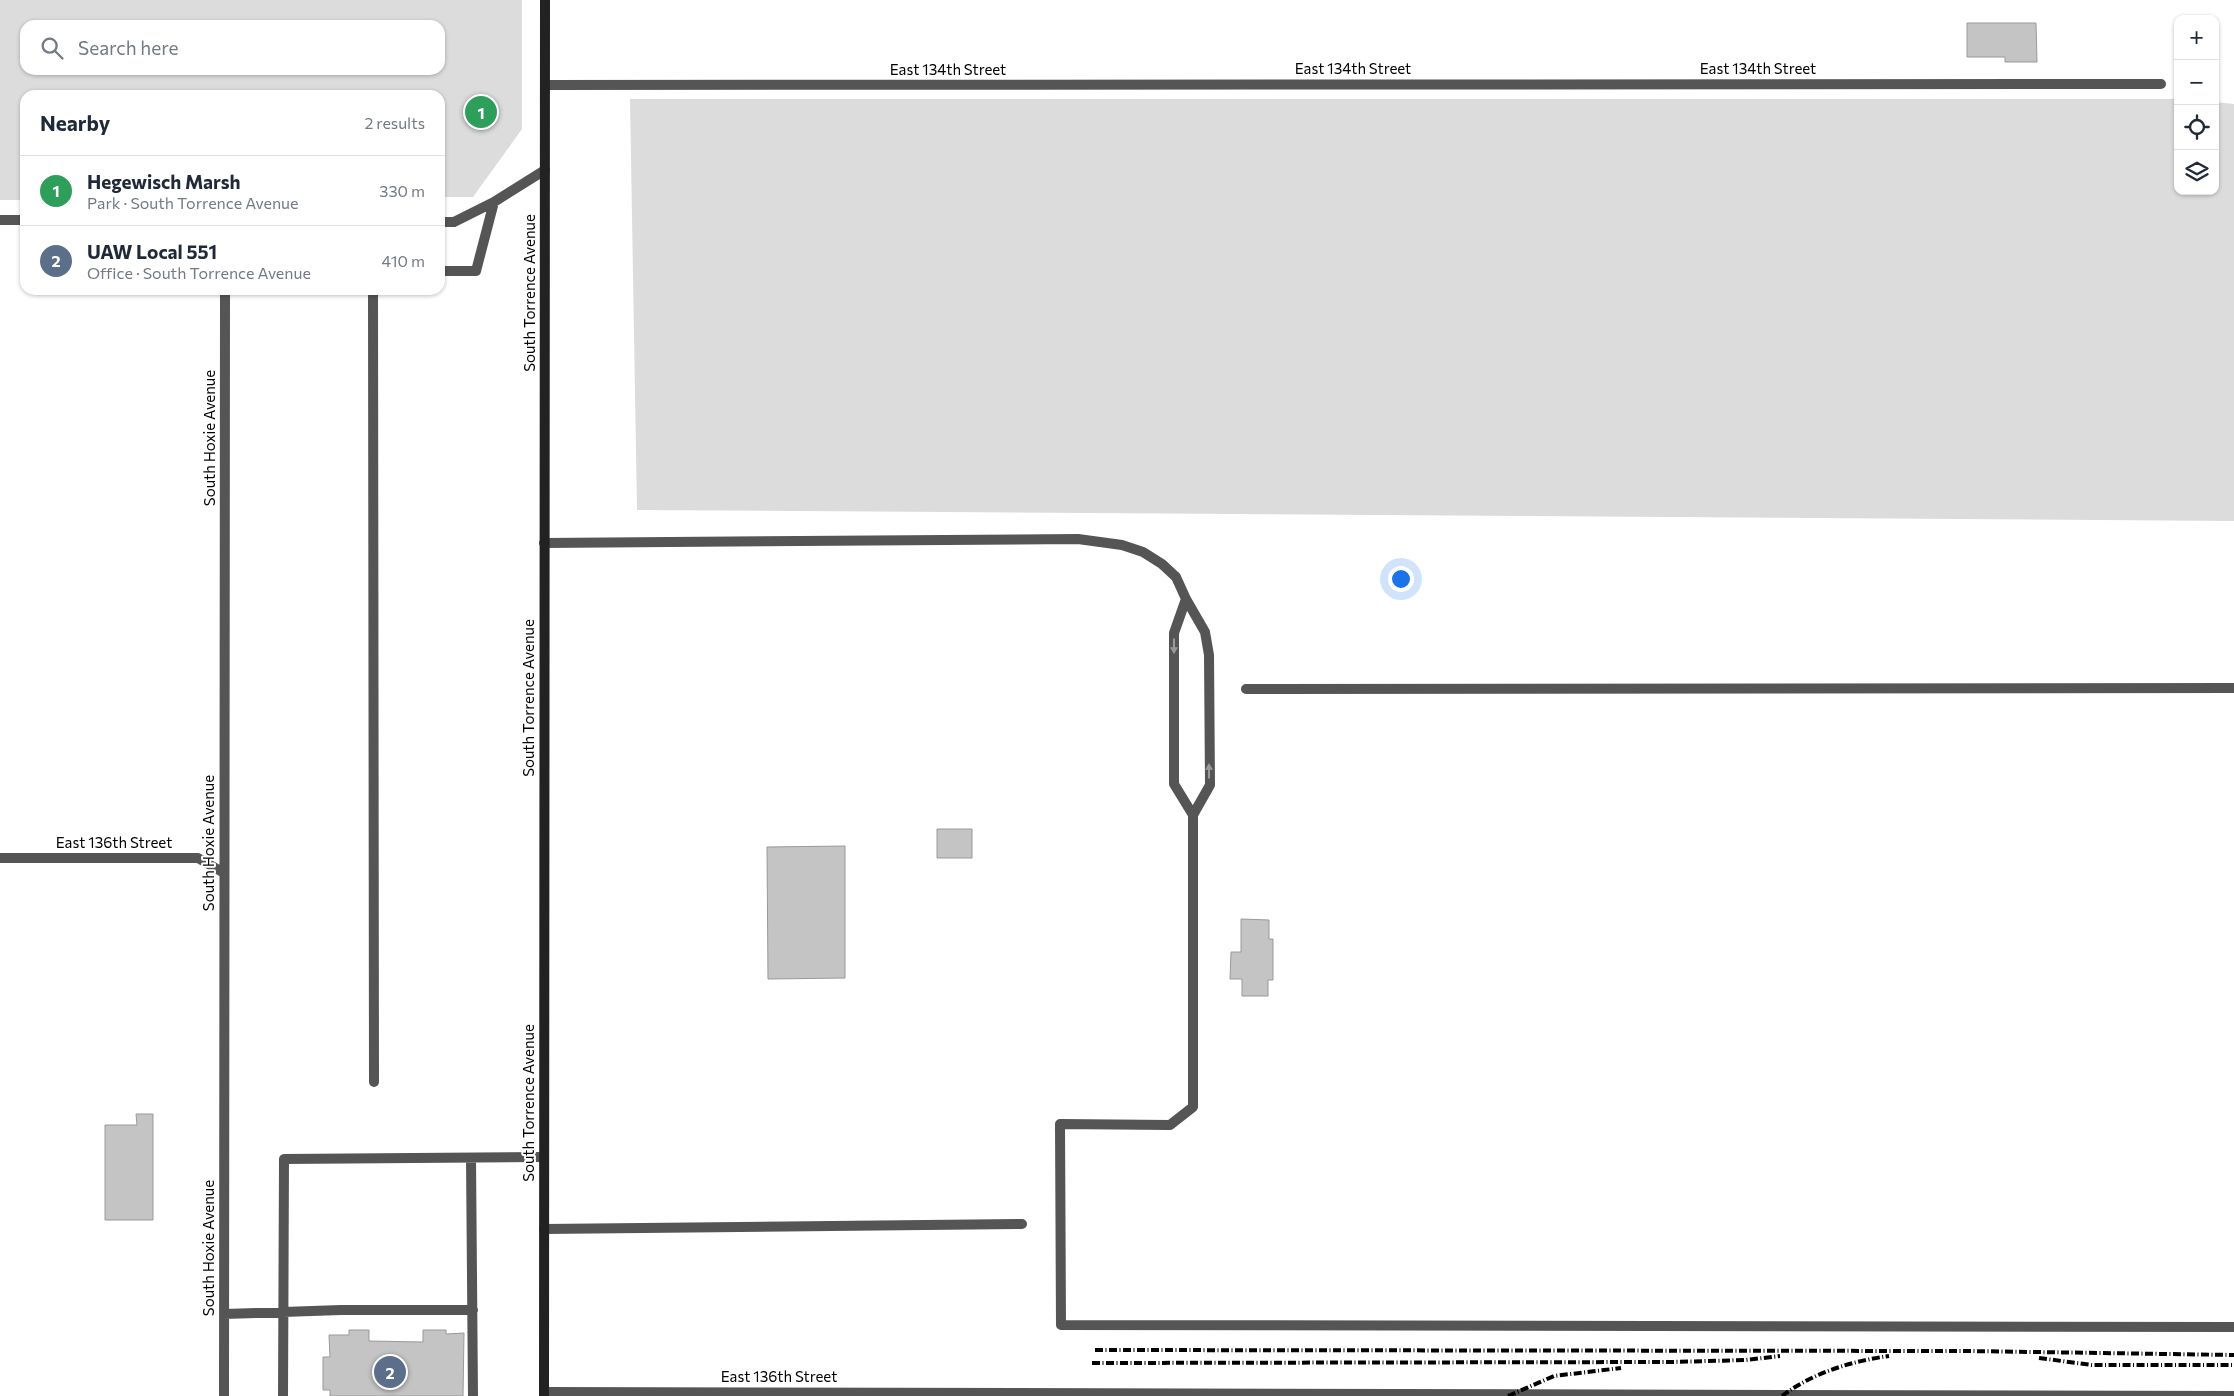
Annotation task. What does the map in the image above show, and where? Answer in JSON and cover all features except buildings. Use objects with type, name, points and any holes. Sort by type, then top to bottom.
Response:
[{"type":"main road","name":"South Torrence Avenue","points":[[544,1394],[545,0]]},
{"type":"street","name":"East 134th Street","points":[[545,85],[2161,84]]},
{"type":"street","points":[[445,222],[454,222],[494,202],[545,170]]},
{"type":"street","points":[[445,270],[476,271],[494,202]]},
{"type":"street","points":[[0,220],[20,220]]},
{"type":"street","name":"South Hoxie Avenue","points":[[224,1396],[225,295]]},
{"type":"street","points":[[373,295],[374,1082]]},
{"type":"street","points":[[544,543],[1101,541],[1143,552],[1162,564],[1176,577],[1205,632],[1209,654],[1210,785],[1193,815],[1193,1106],[1170,1125],[1060,1124],[1060,1325],[2234,1327]]},
{"type":"street","points":[[1186,599],[1174,634],[1174,784],[1193,815]]},
{"type":"street","points":[[1246,689],[2234,688]]},
{"type":"street","name":"East 136th Street","points":[[0,858],[198,858],[224,874]]},
{"type":"street","points":[[284,1396],[284,1159],[544,1157]]},
{"type":"street","points":[[471,1158],[473,1396]]},
{"type":"street","points":[[544,1229],[1022,1224]]},
{"type":"street","points":[[224,1314],[283,1311],[472,1310]]},
{"type":"street","name":"East 136th Street","points":[[544,1394],[2234,1396]]},
{"type":"shaded area","points":[[0,0],[522,0],[522,129],[473,197],[445,197],[445,90],[20,90],[20,200],[0,200]]},
{"type":"shaded area","points":[[630,99],[2174,99],[2174,195],[2219,195],[2219,102],[2234,104],[2234,521],[637,510]]},
{"type":"railway","points":[[1095,1350],[1967,1351],[2234,1355]]},
{"type":"railway","points":[[1092,1363],[1671,1362],[1746,1360],[1780,1356]]},
{"type":"railway","points":[[1782,1396],[1806,1381],[1833,1369],[1889,1356]]},
{"type":"railway","points":[[2039,1358],[2092,1365],[2234,1365]]},
{"type":"railway","points":[[1508,1396],[1554,1376],[1621,1368]]},
{"type":"place","name":"Hegewisch Marsh","points":[[481,112]]},
{"type":"place","name":"UAW Local 551","points":[[390,1372]]}]
